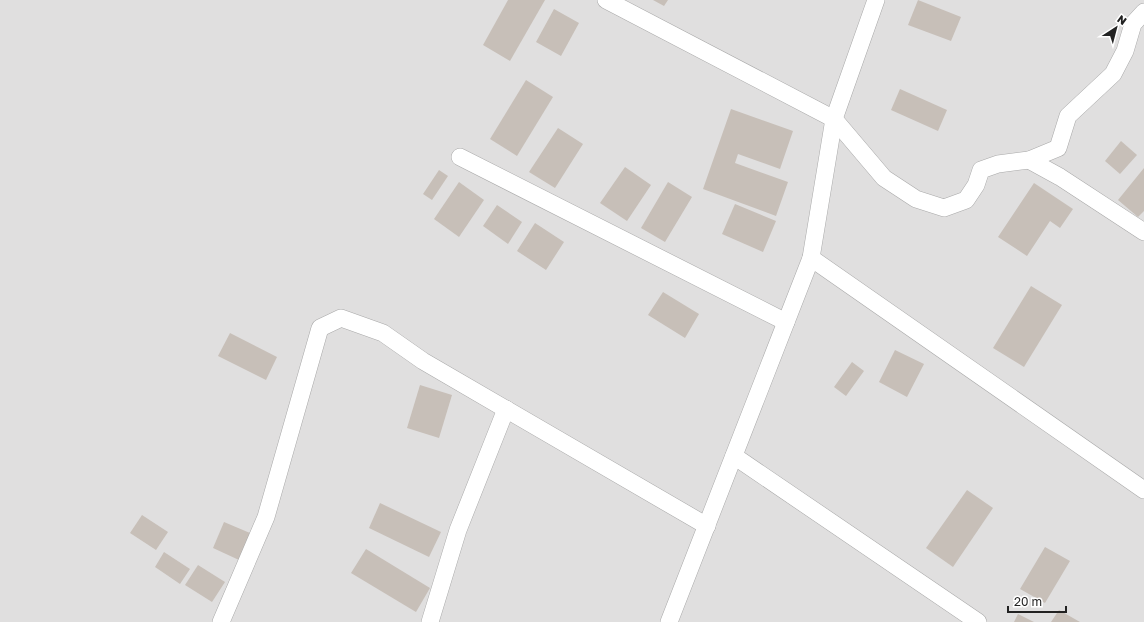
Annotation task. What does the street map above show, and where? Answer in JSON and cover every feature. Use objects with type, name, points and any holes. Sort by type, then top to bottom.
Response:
[{"type":"street","points":[[606,0],[834,119],[884,178],[916,199],[944,208],[966,200],[976,185],[981,170],[998,164],[1029,160],[1058,148],[1068,116],[1113,74],[1125,51],[1133,24],[1144,12]]},
{"type":"street","points":[[669,622],[811,258],[834,119],[876,0]]},
{"type":"street","points":[[460,158],[786,322]]},
{"type":"street","points":[[1029,160],[1060,177],[1144,232]]},
{"type":"street","points":[[811,258],[1144,490]]},
{"type":"street","points":[[221,622],[266,517],[320,328],[341,318],[383,333],[423,360],[707,526]]},
{"type":"street","points":[[430,622],[458,530],[506,409]]},
{"type":"street","points":[[734,456],[978,622]]},
{"type":"shaded area","points":[[0,0],[1144,0],[1144,622],[0,622]]},
{"type":"building","points":[[508,0],[545,0],[510,61],[483,45]]},
{"type":"building","points":[[653,0],[668,0],[664,6]]},
{"type":"building","points":[[918,0],[961,17],[951,41],[908,25]]},
{"type":"building","points":[[554,9],[579,23],[561,56],[536,42]]},
{"type":"building","points":[[526,80],[553,97],[517,156],[490,139]]},
{"type":"building","points":[[900,89],[947,110],[938,131],[891,110]]},
{"type":"building","points":[[731,109],[793,131],[780,169],[738,154],[735,163],[788,182],[776,216],[703,189]]},
{"type":"building","points":[[558,128],[583,144],[555,188],[529,172]]},
{"type":"building","points":[[1121,141],[1137,155],[1120,174],[1105,161]]},
{"type":"building","points":[[625,167],[651,185],[627,221],[600,203]]},
{"type":"building","points":[[1144,168],[1144,211],[1138,217],[1118,200]]},
{"type":"building","points":[[439,170],[448,176],[432,200],[423,194]]},
{"type":"building","points":[[459,182],[484,200],[459,237],[434,219]]},
{"type":"building","points":[[668,182],[692,197],[665,242],[641,228]]},
{"type":"building","points":[[1034,183],[1073,209],[1060,228],[1050,221],[1027,256],[998,237]]},
{"type":"building","points":[[735,204],[776,221],[763,252],[722,234]]},
{"type":"building","points":[[497,205],[522,222],[508,244],[483,226]]},
{"type":"building","points":[[535,223],[564,242],[546,270],[517,251]]},
{"type":"building","points":[[1031,286],[1062,305],[1024,367],[993,348]]},
{"type":"building","points":[[663,292],[699,314],[685,338],[648,315]]},
{"type":"building","points":[[230,333],[277,357],[266,380],[218,356]]},
{"type":"building","points":[[895,350],[924,364],[907,397],[879,382]]},
{"type":"building","points":[[852,362],[864,371],[846,396],[834,387]]},
{"type":"building","points":[[420,385],[452,395],[439,438],[407,428]]},
{"type":"building","points":[[967,490],[993,508],[953,567],[926,548]]},
{"type":"building","points":[[380,503],[441,532],[429,557],[369,528]]},
{"type":"building","points":[[142,515],[168,532],[156,550],[130,533]]},
{"type":"building","points":[[224,522],[250,533],[239,560],[213,548]]},
{"type":"building","points":[[1045,547],[1070,561],[1045,603],[1020,589]]},
{"type":"building","points":[[366,549],[430,588],[416,612],[351,573]]},
{"type":"building","points":[[164,552],[190,569],[180,584],[155,567]]},
{"type":"building","points":[[198,565],[225,582],[212,602],[185,585]]},
{"type":"building","points":[[1059,610],[1080,622],[1051,622]]},
{"type":"building","points":[[1018,614],[1034,622],[1014,622]]}]
